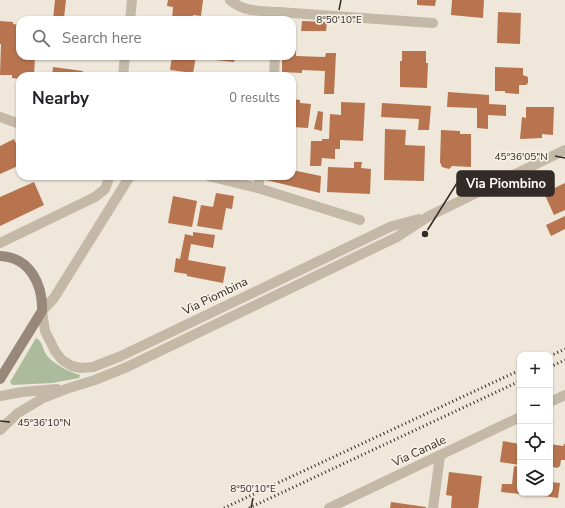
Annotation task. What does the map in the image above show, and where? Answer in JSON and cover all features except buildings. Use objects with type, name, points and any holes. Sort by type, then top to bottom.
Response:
[{"type":"main road","points":[[0,256],[6,256],[21,262],[27,267],[39,285],[42,300],[42,311],[0,379]]},
{"type":"street","points":[[130,16],[132,0]]},
{"type":"street","points":[[230,0],[237,6],[246,9],[278,16]]},
{"type":"street","points":[[296,17],[433,23]]},
{"type":"street","points":[[123,72],[125,60]]},
{"type":"street","points":[[274,72],[275,60]]},
{"type":"street","points":[[0,117],[16,123]]},
{"type":"street","name":"Via Piombina","points":[[0,430],[18,413],[30,405],[66,389],[95,380],[127,367],[397,237],[429,216],[565,150]]},
{"type":"street","points":[[0,242],[95,197],[105,189],[108,180]]},
{"type":"street","points":[[42,311],[54,298],[128,180]]},
{"type":"street","points":[[225,180],[258,188],[360,220]]},
{"type":"street","points":[[258,188],[259,180]]},
{"type":"street","name":"Via Piombina","points":[[42,311],[45,331],[55,351],[62,360],[72,366],[81,368],[93,367],[121,356],[392,226],[429,216]]},
{"type":"street","name":"Via Piombina","points":[[0,396],[22,392],[66,389]]},
{"type":"street","points":[[553,401],[565,395]]},
{"type":"street","name":"Via Canale","points":[[329,508],[341,505],[517,418]]},
{"type":"street","points":[[433,508],[440,456]]},
{"type":"green space","points":[[36,338],[40,342],[48,357],[63,368],[80,375],[79,378],[52,383],[12,385],[10,382]]},
{"type":"railway","points":[[553,355],[565,349]]},
{"type":"railway","points":[[553,366],[565,360]]},
{"type":"railway","points":[[224,508],[517,371]]},
{"type":"railway","points":[[249,508],[517,382]]},
{"type":"place","name":"Via Piombino","points":[[425,234]]}]
